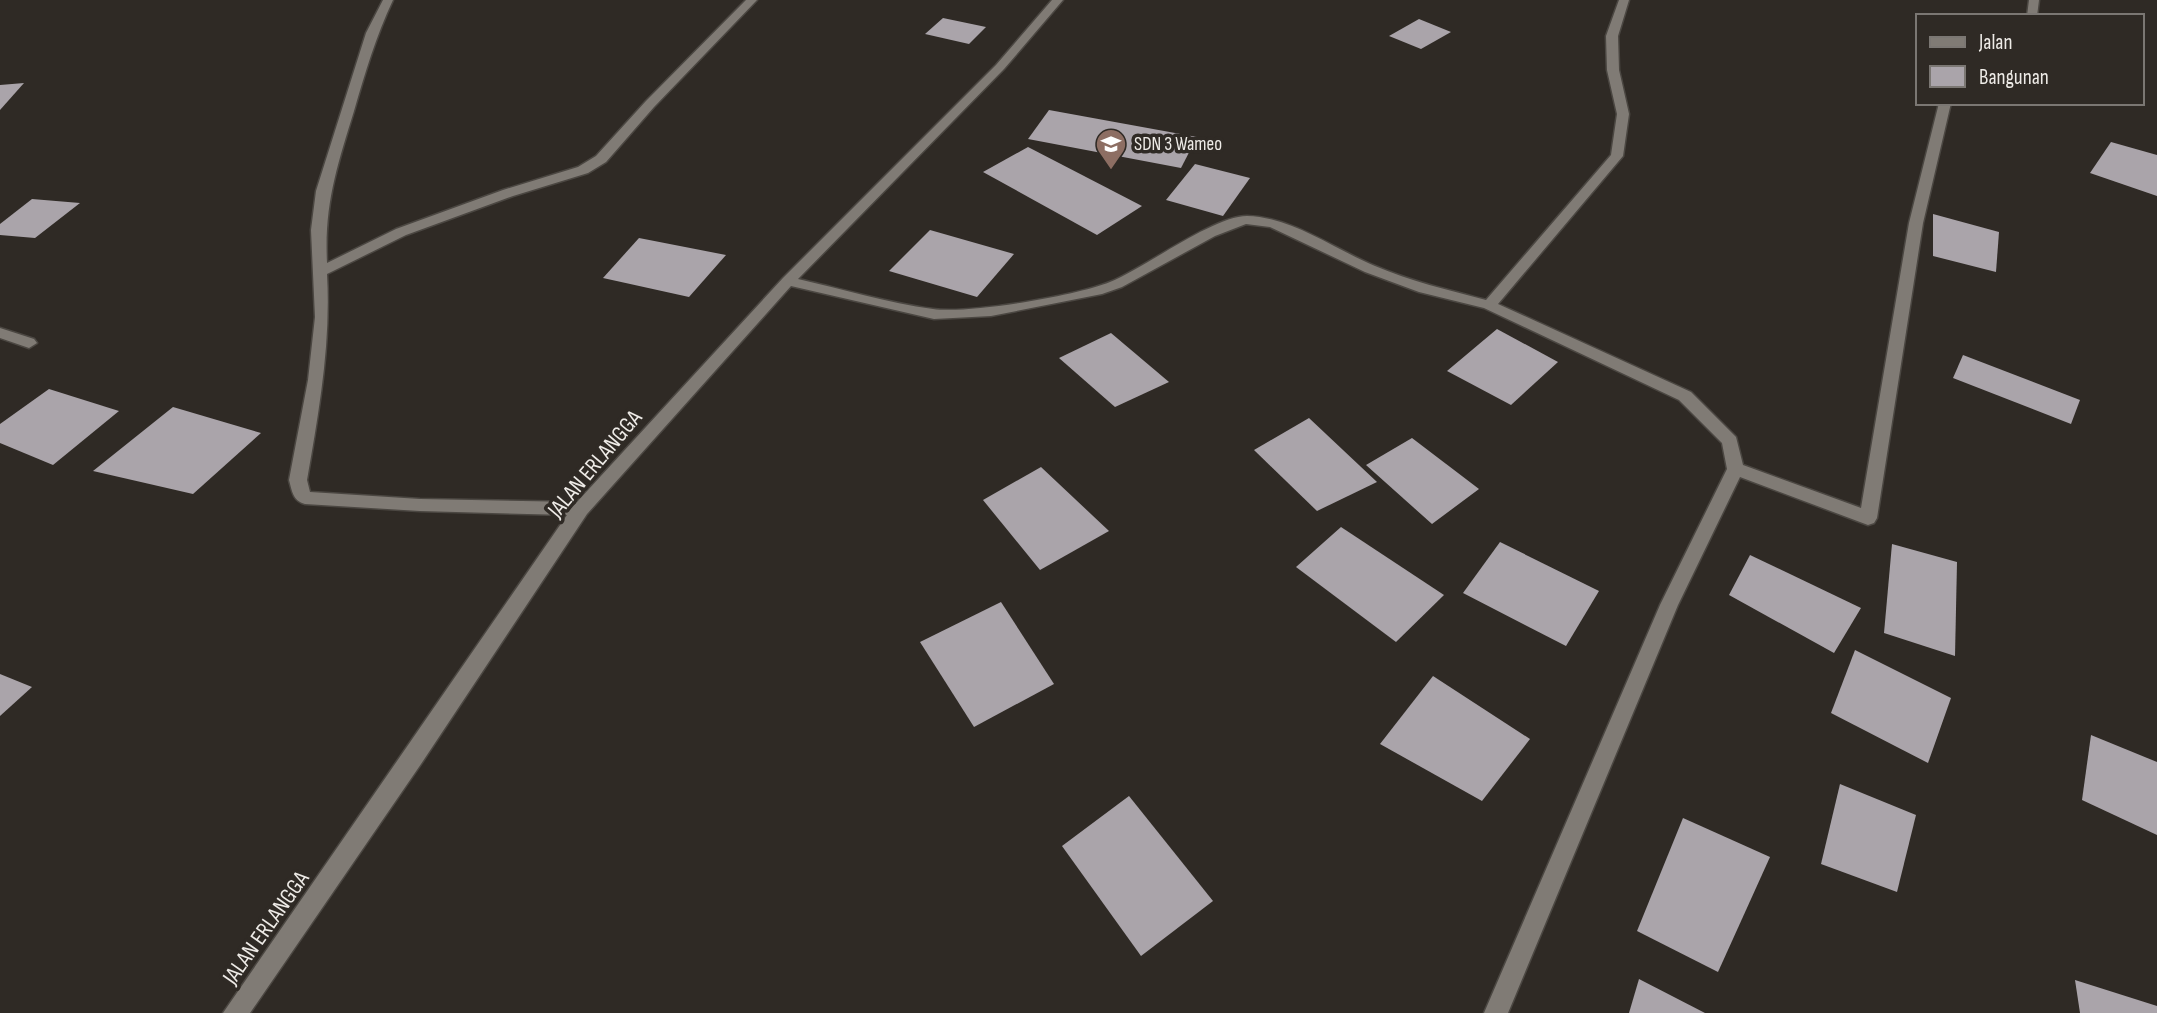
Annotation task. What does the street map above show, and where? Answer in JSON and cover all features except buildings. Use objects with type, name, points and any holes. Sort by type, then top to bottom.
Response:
[{"type":"street","points":[[388,0],[372,33],[323,191],[318,230],[322,317],[316,380],[298,480],[301,494],[305,498],[419,505],[581,509]]},
{"type":"street","points":[[321,271],[401,232],[508,193],[583,170],[601,159],[650,104],[752,0]]},
{"type":"street","name":"JALAN ERLANGGA","points":[[235,1013],[414,757],[581,509],[788,281],[972,95],[1058,0]]},
{"type":"street","points":[[1489,305],[1618,156],[1623,114],[1613,70],[1612,36],[1624,0]]},
{"type":"street","points":[[1735,469],[1868,518],[1916,223],[1945,105]]},
{"type":"street","points":[[788,281],[934,314],[990,311],[1097,291],[1117,284],[1210,233],[1245,220],[1258,220],[1273,223],[1370,269],[1424,289],[1489,305],[1685,396],[1730,441],[1735,469],[1669,605],[1496,1013]]},
{"type":"street","points":[[0,333],[29,343]]},
{"type":"place","name":"SDN 3 Wameo","points":[[1111,171]]}]
